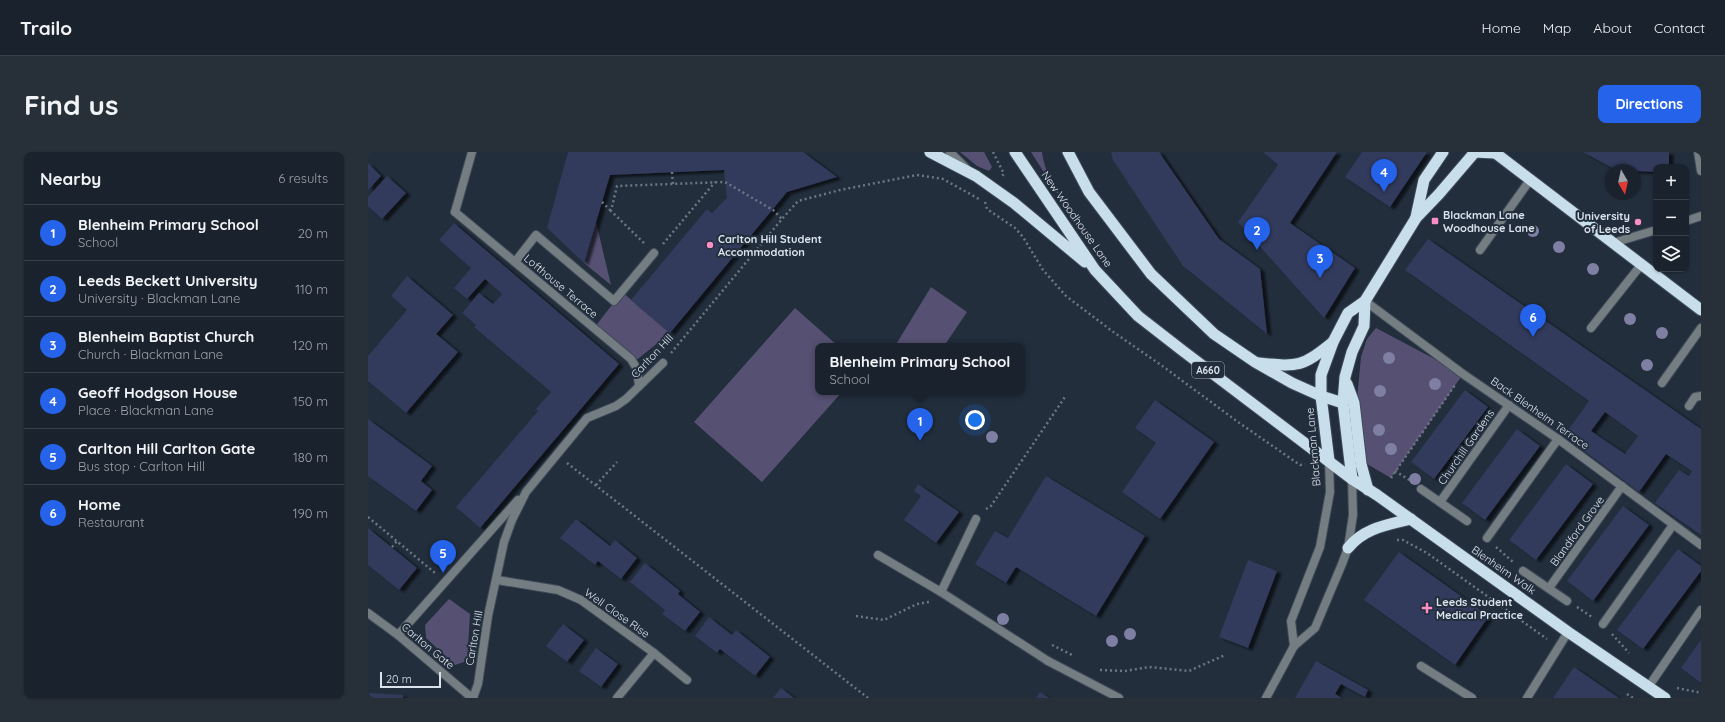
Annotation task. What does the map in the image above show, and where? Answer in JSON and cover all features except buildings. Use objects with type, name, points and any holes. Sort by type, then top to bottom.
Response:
[{"type":"highway","points":[[930,152],[976,176],[1014,203],[1095,270]]},
{"type":"highway","points":[[1068,152],[1089,192],[1151,274],[1214,334],[1255,362],[1321,396],[1344,403]]},
{"type":"highway","name":"Blackman Lane","points":[[1416,218],[1424,180],[1443,152]]},
{"type":"highway","points":[[1474,152],[1495,153],[1701,310]]},
{"type":"highway","name":"Blackman Lane","points":[[1329,461],[1321,396],[1321,375],[1333,342],[1348,313],[1365,301],[1416,218],[1439,194],[1474,152]]},
{"type":"highway","name":"New Woodhouse Lane","points":[[1016,154],[1095,270],[1144,320],[1189,356],[1329,461]]},
{"type":"highway","name":"Blackman Lane","points":[[1352,479],[1344,403],[1345,377],[1352,352],[1364,326],[1365,301]]},
{"type":"highway","points":[[1255,362],[1287,366],[1301,364],[1314,357],[1333,342]]},
{"type":"highway","points":[[1345,377],[1354,403],[1361,464],[1368,490]]},
{"type":"highway","name":"Blenheim Walk","points":[[1329,461],[1352,479],[1568,632],[1665,698]]},
{"type":"highway","points":[[1348,548],[1355,538],[1372,529],[1410,519]]},
{"type":"street","name":"Lofthouse Terrace","points":[[472,152],[455,212],[631,359],[637,369],[639,386]]},
{"type":"street","points":[[950,152],[976,176]]},
{"type":"street","points":[[1698,152],[1701,171]]},
{"type":"street","points":[[1480,250],[1530,180]]},
{"type":"street","points":[[1689,220],[1701,216]]},
{"type":"street","points":[[1613,244],[1653,231]]},
{"type":"street","points":[[515,262],[536,235],[614,301],[654,253]]},
{"type":"street","points":[[1591,328],[1641,265]]},
{"type":"street","name":"Back Blenheim Terrace","points":[[1365,301],[1464,374],[1558,439],[1701,545]]},
{"type":"street","points":[[1662,383],[1701,328]]},
{"type":"street","name":"Carlton Hill","points":[[398,635],[526,492],[587,418],[616,406],[626,399],[664,363]]},
{"type":"street","points":[[1689,406],[1695,397],[1701,396]]},
{"type":"street","name":"Churchill Gardens","points":[[1440,502],[1509,405]]},
{"type":"street","points":[[1487,538],[1558,439]]},
{"type":"street","name":"Blackman Lane","points":[[1294,646],[1291,621],[1320,548],[1330,492],[1329,461]]},
{"type":"street","name":"Blackman Lane","points":[[1266,698],[1294,646],[1315,628],[1348,548],[1354,509],[1352,479]]},
{"type":"street","name":"Blandford Grove","points":[[1549,588],[1622,486]]},
{"type":"street","name":"Churchill Gardens","points":[[1421,488],[1468,521]]},
{"type":"street","name":"Carlton Hill","points":[[472,698],[478,684],[488,616],[504,542],[512,520],[526,492]]},
{"type":"street","points":[[941,592],[976,519]]},
{"type":"street","points":[[1603,624],[1673,525]]},
{"type":"street","points":[[878,555],[951,598],[1046,660],[1119,698]]},
{"type":"street","points":[[1523,571],[1567,601]]},
{"type":"street","name":"Well Close Rise","points":[[497,580],[558,590],[581,600],[654,653],[687,680]]},
{"type":"street","points":[[1649,686],[1701,610]]},
{"type":"street","name":"Carlton Gate","points":[[368,613],[398,635],[472,698]]},
{"type":"street","points":[[1527,698],[1568,632]]},
{"type":"street","name":"Well Close Rise","points":[[617,698],[654,653]]},
{"type":"street","points":[[1421,666],[1472,698]]},
{"type":"path","points":[[993,152],[998,161]]},
{"type":"path","points":[[672,172],[673,184]]},
{"type":"path","name":"Carlton Hill","points":[[664,363],[798,201],[840,190],[917,175],[943,178],[984,202]]},
{"type":"path","points":[[602,202],[654,253],[715,182]]},
{"type":"path","points":[[611,211],[617,186],[725,182],[773,210],[782,219]]},
{"type":"path","points":[[1000,218],[1015,228],[1023,237],[1043,270],[1066,296],[1112,331],[1161,364],[1238,422],[1300,465]]},
{"type":"path","points":[[1391,478],[1464,374]]},
{"type":"path","points":[[976,519],[990,506],[1065,397]]},
{"type":"path","points":[[556,454],[868,698]]},
{"type":"path","points":[[596,485],[617,462]]},
{"type":"path","points":[[1395,471],[1421,488]]},
{"type":"path","points":[[368,517],[446,582]]},
{"type":"path","points":[[1390,539],[1403,540],[1427,553],[1559,648]]},
{"type":"path","points":[[392,547],[396,541]]},
{"type":"path","points":[[856,616],[884,620],[917,604],[951,598]]},
{"type":"path","points":[[1567,601],[1603,624],[1630,654]]},
{"type":"path","points":[[1046,660],[1052,644],[1080,660]]},
{"type":"path","points":[[1094,667],[1101,671],[1125,671],[1149,667],[1189,671],[1224,655]]},
{"type":"path","points":[[1656,675],[1674,688],[1701,694]]},
{"type":"path","points":[[1627,693],[1633,698]]},
{"type":"shaded area","points":[[960,152],[984,152],[992,167],[989,171],[977,166]]},
{"type":"shaded area","points":[[1031,152],[1042,152],[1044,162],[1052,182],[1064,201],[1084,227],[1055,190]]},
{"type":"shaded area","points":[[596,222],[611,285],[584,263]]},
{"type":"shaded area","points":[[931,287],[967,312],[946,343],[897,343]]},
{"type":"shaded area","points":[[622,292],[670,333],[634,362],[594,328]]},
{"type":"shaded area","points":[[795,308],[835,343],[815,343],[815,395],[839,395],[762,482],[694,422]]},
{"type":"shaded area","points":[[1376,328],[1463,374],[1391,478],[1362,461],[1357,399],[1361,357],[1367,339]]},
{"type":"shaded area","points":[[449,599],[470,614],[467,661],[455,665],[426,638],[425,625]]},
{"type":"place","name":"Geoff Hodgson House","points":[[1384,192]]},
{"type":"place","name":"Blackman Lane Woodhouse Lane","points":[[1435,221]]},
{"type":"place","name":"University of Leeds","points":[[1638,222]]},
{"type":"place","name":"Carlton Hill Student Accommodation","points":[[710,245]]},
{"type":"place","name":"Leeds Beckett University","points":[[1257,250]]},
{"type":"place","name":"Blenheim Baptist Church","points":[[1320,278]]},
{"type":"place","name":"Home","points":[[1533,337]]},
{"type":"place","name":"Blenheim Primary School","points":[[920,441]]},
{"type":"place","name":"Carlton Hill Carlton Gate","points":[[443,573]]},
{"type":"place","name":"Leeds Student Medical Practice","points":[[1427,608]]}]
